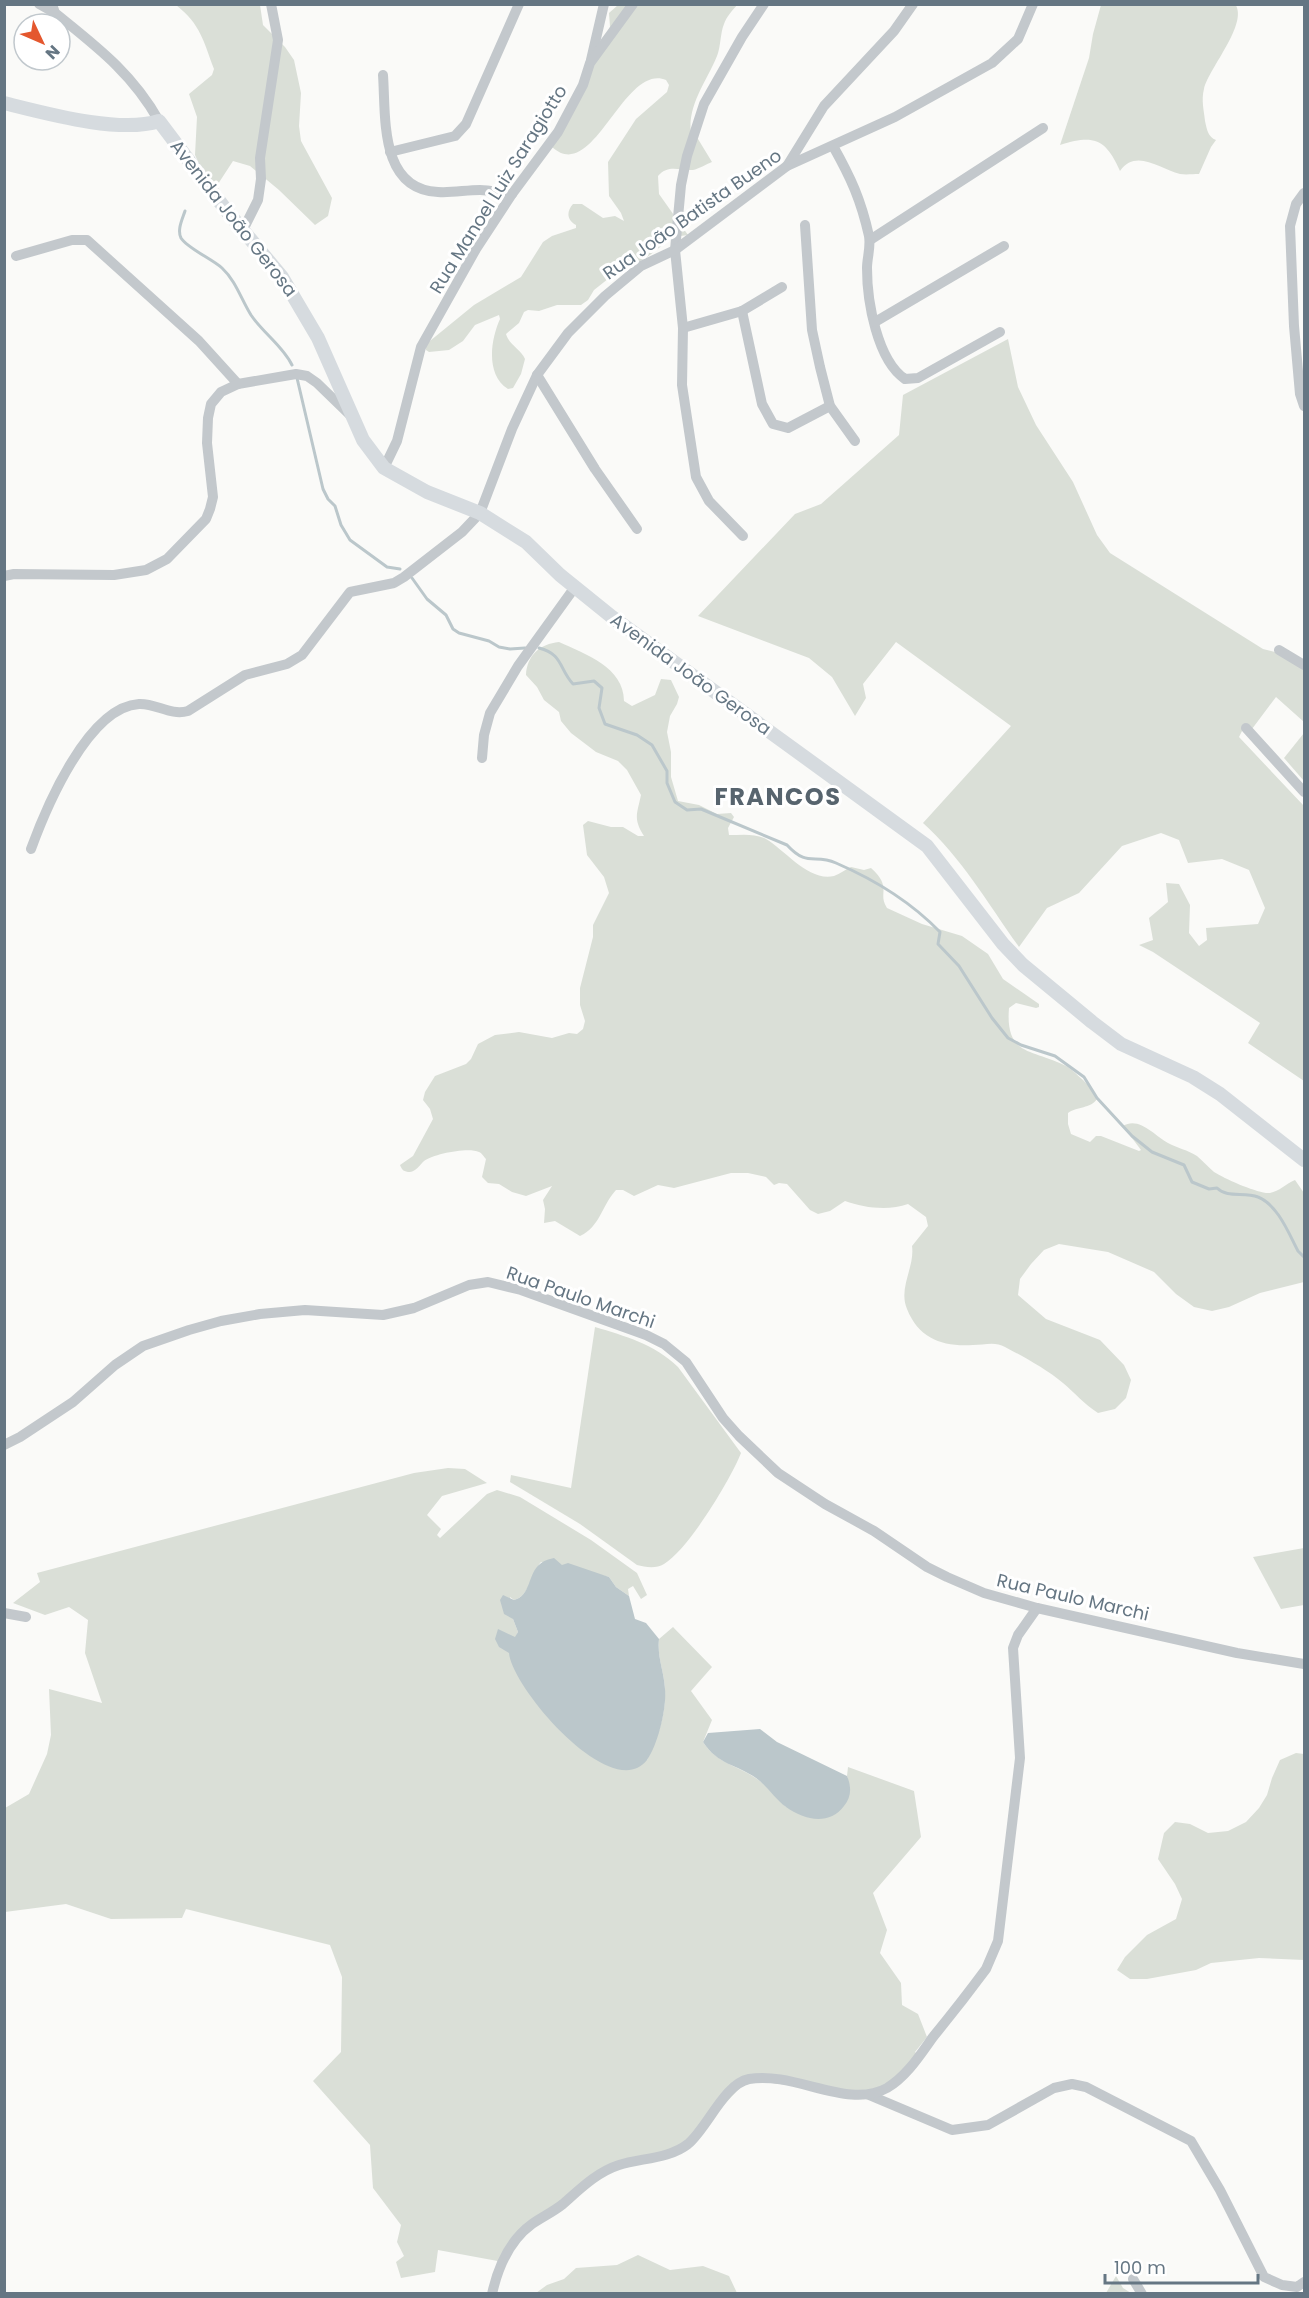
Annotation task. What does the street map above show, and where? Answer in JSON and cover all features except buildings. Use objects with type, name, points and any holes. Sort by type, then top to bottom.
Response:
[{"type":"main road","points":[[4,103],[66,118],[104,123],[143,124],[159,121]]},
{"type":"main road","name":"Avenida João Gerosa","points":[[159,121],[282,277],[306,314],[363,440],[384,468],[427,492],[480,513],[526,542],[612,617],[927,846],[1023,965],[1092,1022],[1121,1044],[1193,1077],[1211,1088],[1305,1160]]},
{"type":"street","points":[[39,4],[53,9],[119,66],[149,103],[159,121]]},
{"type":"street","points":[[243,230],[258,200],[261,179],[260,158],[278,40],[271,4]]},
{"type":"street","points":[[390,152],[455,136],[466,124],[519,4]]},
{"type":"street","points":[[590,63],[604,4]]},
{"type":"street","name":"Rua Manoel Luiz Saragiotto","points":[[384,468],[397,441],[421,347],[476,249],[512,194],[558,132],[583,85],[590,63],[633,4]]},
{"type":"street","points":[[743,536],[709,501],[696,477],[682,385],[683,328],[675,250],[683,175],[704,104],[742,37],[764,4]]},
{"type":"street","points":[[787,166],[824,106],[894,31],[914,4]]},
{"type":"street","name":"Rua João Batista Bueno","points":[[480,513],[512,429],[537,375],[568,333],[605,296],[641,266],[675,250],[787,166],[895,117],[992,63],[1018,39],[1032,4]]},
{"type":"street","points":[[383,75],[390,152],[394,167],[404,177],[419,188],[436,192],[481,190],[512,194]]},
{"type":"street","points":[[870,240],[1043,128]]},
{"type":"street","points":[[833,147],[858,193],[870,240],[867,268],[875,322],[893,368],[905,379],[918,378],[1000,332]]},
{"type":"street","points":[[1305,193],[1296,204],[1290,226],[1294,326],[1300,394],[1305,406]]},
{"type":"street","points":[[805,225],[812,330],[830,406],[855,441]]},
{"type":"street","points":[[16,256],[72,240],[87,240],[199,341],[238,384]]},
{"type":"street","points":[[875,322],[1004,246]]},
{"type":"street","points":[[683,328],[742,311],[782,287]]},
{"type":"street","points":[[742,311],[762,404],[773,424],[788,428],[830,406]]},
{"type":"street","points":[[4,576],[14,574],[114,575],[146,570],[167,560],[206,519],[213,496],[207,442],[211,404],[221,392],[238,384],[282,375],[307,376],[353,419]]},
{"type":"street","points":[[537,375],[595,469],[637,529]]},
{"type":"street","points":[[31,849],[44,814],[67,769],[78,752],[114,713],[140,704],[170,712],[188,711],[244,675],[294,660],[309,649],[350,592],[394,583],[404,577],[462,532],[480,513]]},
{"type":"street","points":[[482,758],[484,735],[490,713],[518,666],[575,587]]},
{"type":"street","points":[[1279,650],[1305,665]]},
{"type":"street","points":[[1246,728],[1305,792]]},
{"type":"street","name":"Rua Paulo Marchi","points":[[4,1445],[73,1402],[115,1365],[143,1347],[189,1330],[250,1316],[305,1310],[383,1315],[414,1308],[469,1285],[488,1282],[521,1290],[646,1335],[664,1344],[686,1362],[723,1418],[778,1473],[825,1504],[874,1531],[927,1567],[984,1593],[1037,1608],[1238,1653],[1305,1664]]},
{"type":"street","points":[[869,2095],[887,2088],[905,2074],[986,1969],[995,1951],[1006,1884],[1020,1758],[1013,1648],[1018,1635],[1037,1608]]},
{"type":"street","points":[[4,1613],[26,1617]]},
{"type":"street","points":[[492,2294],[495,2279],[506,2255],[532,2224],[555,2211],[600,2174],[618,2166],[671,2153],[687,2145],[702,2130],[735,2085],[747,2080],[770,2078],[786,2079],[848,2094],[869,2095],[952,2130],[988,2125],[1054,2088],[1072,2084],[1086,2087],[1191,2141],[1220,2190],[1264,2277],[1282,2285],[1297,2287],[1305,2282]]},
{"type":"street","points":[[1133,2279],[1142,2294]]},
{"type":"shaded area","points":[[1235,4],[1238,12],[1233,34],[1204,89],[1206,127],[1216,140],[1199,174],[1180,174],[1141,161],[1126,164],[1120,171],[1110,152],[1098,142],[1082,140],[1060,145],[1089,58],[1101,5]]},
{"type":"shaded area","points":[[176,5],[260,5],[263,25],[285,47],[294,60],[301,93],[299,126],[301,141],[332,198],[328,216],[315,225],[250,166],[233,161],[218,184],[213,186],[208,183],[195,155],[197,117],[189,94],[212,75],[214,69],[196,26]]},
{"type":"shaded area","points":[[618,5],[737,5],[725,21],[717,56],[692,113],[691,134],[698,139],[712,162],[693,170],[666,170],[658,176],[659,194],[688,235],[673,237],[646,258],[613,275],[594,290],[588,300],[581,305],[557,305],[539,311],[524,312],[519,323],[506,334],[525,359],[521,374],[513,388],[508,389],[501,383],[493,366],[494,336],[500,319],[499,315],[475,325],[463,341],[449,350],[429,352],[425,345],[474,305],[521,277],[543,242],[552,236],[576,228],[568,216],[573,204],[582,204],[603,218],[615,216],[624,221],[609,196],[608,162],[636,119],[667,92],[669,85],[666,80],[650,80],[636,89],[595,138],[581,150],[567,154],[552,147],[610,27],[609,13]]},
{"type":"shaded area","points":[[1008,339],[1018,387],[1036,425],[1073,482],[1097,535],[1110,553],[1263,649],[1279,653],[1304,669],[1304,722],[1276,697],[1252,729],[1246,723],[1239,737],[1304,806],[1304,1081],[1248,1043],[1260,1023],[1139,945],[1153,940],[1149,918],[1168,902],[1166,883],[1179,884],[1190,905],[1189,933],[1199,946],[1207,940],[1206,928],[1258,924],[1265,908],[1249,870],[1222,859],[1188,863],[1179,840],[1161,833],[1122,846],[1079,893],[1047,908],[1019,947],[962,866],[923,823],[1011,726],[896,642],[863,684],[866,698],[855,716],[832,677],[809,658],[698,616],[795,514],[821,504],[899,435],[903,395]]},
{"type":"shaded area","points":[[559,642],[601,663],[618,679],[624,701],[632,706],[655,695],[661,679],[671,680],[679,697],[670,716],[667,732],[671,752],[671,777],[678,801],[699,805],[717,814],[731,813],[734,817],[728,828],[729,835],[762,837],[798,864],[816,874],[825,877],[834,876],[851,867],[864,870],[871,868],[883,885],[883,898],[887,908],[922,924],[962,936],[988,954],[1003,979],[1039,1004],[1036,1008],[1016,1003],[1009,1008],[1011,1035],[1016,1043],[1031,1053],[1069,1068],[1087,1084],[1096,1096],[1097,1099],[1091,1104],[1068,1113],[1071,1134],[1090,1142],[1096,1136],[1101,1136],[1139,1151],[1141,1150],[1123,1126],[1135,1123],[1147,1128],[1168,1143],[1197,1156],[1219,1175],[1260,1192],[1270,1193],[1295,1180],[1304,1193],[1304,1282],[1260,1293],[1229,1307],[1212,1311],[1194,1307],[1176,1294],[1154,1272],[1108,1252],[1059,1244],[1044,1250],[1020,1279],[1018,1295],[1046,1319],[1100,1340],[1124,1365],[1131,1380],[1126,1398],[1115,1409],[1098,1413],[1049,1373],[1001,1345],[962,1345],[942,1342],[933,1339],[918,1328],[907,1309],[904,1293],[912,1246],[928,1226],[926,1217],[908,1204],[876,1208],[845,1201],[830,1211],[818,1214],[810,1210],[787,1184],[774,1185],[766,1177],[748,1173],[731,1173],[674,1188],[658,1185],[634,1196],[623,1190],[616,1190],[592,1227],[580,1236],[555,1221],[544,1223],[543,1200],[552,1186],[526,1196],[512,1192],[499,1184],[488,1183],[482,1177],[486,1159],[479,1152],[467,1150],[443,1154],[429,1158],[412,1171],[404,1170],[400,1165],[413,1156],[433,1119],[430,1109],[423,1100],[435,1076],[466,1064],[478,1044],[495,1035],[519,1032],[552,1038],[569,1033],[577,1034],[583,1029],[585,1021],[580,1005],[580,988],[593,937],[593,925],[609,893],[604,877],[587,855],[583,825],[588,821],[611,827],[623,827],[638,836],[644,836],[637,821],[641,795],[627,770],[618,761],[596,752],[571,733],[561,721],[559,712],[544,700],[537,687],[526,675],[532,656],[540,648]]},
{"type":"shaded area","points":[[1304,733],[1304,781],[1284,758]]},
{"type":"shaded area","points":[[595,1327],[649,1347],[669,1359],[678,1367],[741,1453],[719,1496],[696,1530],[674,1556],[658,1567],[637,1565],[580,1524],[510,1482],[511,1475],[571,1488]]},
{"type":"shaded area","points":[[448,1468],[465,1469],[487,1483],[442,1496],[427,1515],[441,1529],[437,1535],[440,1538],[487,1494],[497,1490],[520,1497],[591,1540],[637,1573],[647,1595],[641,1599],[633,1586],[628,1589],[629,1596],[616,1587],[609,1577],[541,1562],[524,1594],[514,1600],[510,1597],[513,1619],[518,1632],[509,1653],[647,1760],[660,1727],[665,1700],[659,1639],[673,1627],[712,1667],[691,1691],[712,1720],[703,1742],[720,1759],[767,1787],[786,1807],[850,1789],[847,1776],[848,1767],[914,1791],[921,1837],[873,1893],[887,1930],[880,1953],[901,1983],[902,2005],[918,2014],[927,2037],[915,2052],[919,2056],[905,2074],[869,2095],[747,2080],[687,2145],[618,2166],[532,2224],[503,2262],[438,2250],[435,2272],[401,2278],[396,2262],[404,2256],[397,2242],[401,2225],[373,2188],[370,2145],[313,2081],[341,2052],[342,1977],[330,1945],[186,1909],[182,1918],[111,1919],[66,1904],[5,1912],[5,1808],[29,1794],[47,1754],[51,1735],[49,1689],[102,1703],[85,1653],[88,1620],[69,1607],[45,1615],[13,1603],[40,1582],[37,1573],[414,1473]]},
{"type":"shaded area","points":[[1304,1548],[1304,1605],[1281,1609],[1253,1557]]},
{"type":"shaded area","points":[[554,1558],[562,1565],[568,1563],[609,1577],[616,1587],[629,1596],[635,1619],[646,1623],[659,1639],[665,1689],[663,1715],[658,1736],[647,1760],[631,1770],[611,1767],[589,1755],[566,1736],[527,1691],[514,1669],[509,1653],[499,1647],[495,1639],[498,1629],[515,1637],[518,1632],[513,1619],[504,1614],[500,1600],[503,1595],[514,1600],[520,1598],[527,1589],[536,1568],[543,1562]]},
{"type":"shaded area","points":[[760,1729],[777,1742],[847,1776],[850,1784],[849,1796],[838,1812],[824,1819],[816,1819],[793,1812],[756,1778],[721,1760],[703,1742],[708,1733]]},
{"type":"shaded area","points":[[1296,1753],[1304,1754],[1304,1960],[1259,1958],[1211,1963],[1196,1970],[1147,1979],[1130,1979],[1117,1970],[1125,1957],[1147,1935],[1176,1919],[1182,1899],[1158,1859],[1164,1833],[1175,1822],[1190,1824],[1208,1833],[1228,1831],[1246,1822],[1267,1795],[1280,1760]]},
{"type":"shaded area","points":[[638,2255],[670,2270],[703,2266],[729,2276],[737,2293],[536,2293],[547,2285],[564,2279],[576,2268],[617,2265]]},
{"type":"shaded area","points":[[1116,2276],[1123,2288],[1131,2293],[1106,2293]]},
{"type":"waterway","points":[[185,211],[180,228],[181,238],[227,273],[251,315],[292,365]]},
{"type":"waterway","points":[[297,378],[323,489],[335,506],[341,525],[350,540],[387,567],[400,569]]},
{"type":"waterway","points":[[412,578],[427,599],[446,615],[453,629],[459,633],[489,641],[499,647],[525,648]]},
{"type":"waterway","points":[[539,648],[557,658],[573,684],[594,681],[602,688],[599,708],[605,724],[637,735],[652,745],[667,771],[667,783],[675,802],[687,810],[701,809],[787,845],[800,856],[836,863],[864,876],[905,902],[940,932],[938,944],[959,966],[992,1018],[1008,1038],[1021,1045],[1055,1056],[1084,1077],[1097,1098],[1132,1136],[1152,1152],[1184,1165],[1192,1182],[1209,1189],[1217,1188],[1226,1193],[1253,1195],[1265,1201],[1277,1213],[1298,1251],[1304,1257]]},
{"type":"district","name":"FRANCOS","points":[[778,796]]}]
